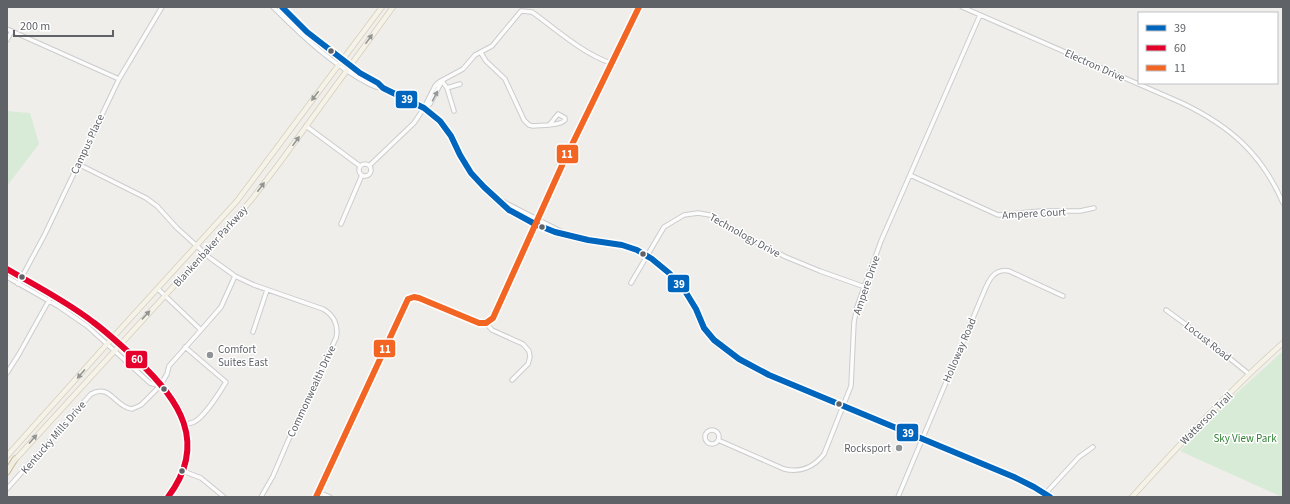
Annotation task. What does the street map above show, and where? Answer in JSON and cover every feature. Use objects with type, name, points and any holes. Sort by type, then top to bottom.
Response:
[{"type":"highway","points":[[7,472],[15,460]]},
{"type":"main road","name":"Blankenbaker Parkway","points":[[7,456],[112,338],[238,201],[382,7]]},
{"type":"main road","name":"Blankenbaker Parkway","points":[[7,468],[252,199],[393,7]]},
{"type":"main road","name":"Watterson Trail","points":[[1132,497],[1185,439],[1249,374],[1283,343]]},
{"type":"street","name":"Campus Place","points":[[18,284],[44,236],[119,79],[162,7]]},
{"type":"street","points":[[273,7],[299,33],[346,71],[372,86],[384,88]]},
{"type":"street","points":[[277,11],[281,7],[307,32],[360,73],[384,88],[424,108],[443,125],[451,136],[460,155],[471,172],[484,188],[509,210],[535,224],[555,232],[622,245],[637,250],[662,266],[678,282],[694,304],[704,328],[714,340],[739,359],[759,371],[1014,477],[1050,497]]},
{"type":"street","points":[[316,497],[408,299],[414,297],[419,298],[477,323],[486,323],[492,319],[537,219],[639,7]]},
{"type":"street","name":"Electron Drive","points":[[962,7],[1138,84]]},
{"type":"street","points":[[370,165],[414,122],[424,108],[435,86],[439,82],[463,69],[475,55],[492,46],[521,11],[527,10],[532,12],[586,51],[612,63]]},
{"type":"street","name":"Ampere Drive","points":[[718,440],[784,469],[791,470],[800,470],[815,463],[824,454],[850,393],[853,378],[853,334],[855,313],[881,241],[980,15]]},
{"type":"street","points":[[7,29],[119,79]]},
{"type":"street","points":[[7,40],[12,31]]},
{"type":"street","points":[[481,53],[486,61],[505,79],[524,120],[529,125],[550,124]]},
{"type":"street","points":[[442,81],[447,88],[454,111]]},
{"type":"street","points":[[447,88],[460,84]]},
{"type":"street","name":"Electron Drive","points":[[1138,84],[1182,103],[1212,119],[1240,140],[1259,161],[1273,183],[1283,204]]},
{"type":"street","points":[[306,126],[360,166]]},
{"type":"street","points":[[360,166],[365,163],[370,165]]},
{"type":"street","name":"Commonwealth Drive","points":[[78,164],[146,198],[157,206],[196,246],[220,266],[235,276],[267,290],[326,310],[334,320],[337,332],[334,343],[288,440],[274,474],[261,497]]},
{"type":"street","points":[[362,175],[366,176],[370,174],[370,165]]},
{"type":"street","points":[[360,166],[359,170],[362,175]]},
{"type":"street","points":[[341,224],[362,175]]},
{"type":"street","name":"Ampere Court","points":[[910,175],[998,215],[1041,211],[1080,211],[1094,208]]},
{"type":"street","points":[[498,199],[570,236]]},
{"type":"street","name":"Technology Drive","points":[[631,283],[661,232],[669,223],[684,215],[705,213],[786,257],[865,287]]},
{"type":"street","points":[[7,269],[93,321],[156,378],[160,386],[169,395],[178,408],[184,425],[187,438],[187,451],[183,471],[168,497]]},
{"type":"street","name":"Holloway Road","points":[[898,497],[983,294],[992,276],[998,272],[1009,271],[1063,296]]},
{"type":"street","points":[[160,386],[167,374],[168,367],[221,307],[235,276]]},
{"type":"street","points":[[7,277],[87,326],[150,383],[160,386]]},
{"type":"street","points":[[158,289],[201,330]]},
{"type":"street","points":[[253,332],[267,290]]},
{"type":"street","points":[[7,373],[52,295]]},
{"type":"street","name":"Locust Road","points":[[1166,310],[1208,340],[1249,374]]},
{"type":"street","points":[[486,323],[492,330],[523,344],[529,351],[530,357],[528,364],[512,380]]},
{"type":"street","points":[[184,425],[193,422],[200,417],[226,382],[185,347]]},
{"type":"street","name":"Kentucky Mills Drive","points":[[7,488],[92,393],[100,391],[105,392],[124,407],[132,409],[141,405],[160,386]]},
{"type":"street","points":[[1045,494],[1079,457],[1093,447]]},
{"type":"street","points":[[183,471],[189,472],[201,478],[224,497]]},
{"type":"street","points":[[318,492],[330,497]]},
{"type":"green space","points":[[7,111],[30,113],[39,144],[7,186]]},
{"type":"green space","name":"Sky View Park","points":[[1283,351],[1282,497],[1180,451],[1229,400]]},
{"type":"transit line","name":"39","points":[[282,7],[307,32],[360,73],[378,83],[383,88],[424,108],[440,121],[451,136],[471,173],[509,210],[535,224],[555,232],[588,240],[622,245],[637,250],[652,259],[669,273],[685,291],[696,309],[704,328],[714,340],[739,359],[769,375],[1014,477],[1050,497]]},
{"type":"transit line","name":"11","points":[[316,497],[408,299],[414,297],[419,298],[479,323],[486,323],[493,318],[564,161],[639,7]]},
{"type":"transit line","name":"60","points":[[7,269],[62,300],[99,326],[137,360],[165,390],[176,406],[184,423],[187,440],[186,458],[180,477],[168,497]]},
{"type":"place","name":"Comfort Suites East","points":[[210,355]]},
{"type":"place","name":"Rocksport","points":[[899,448]]}]
